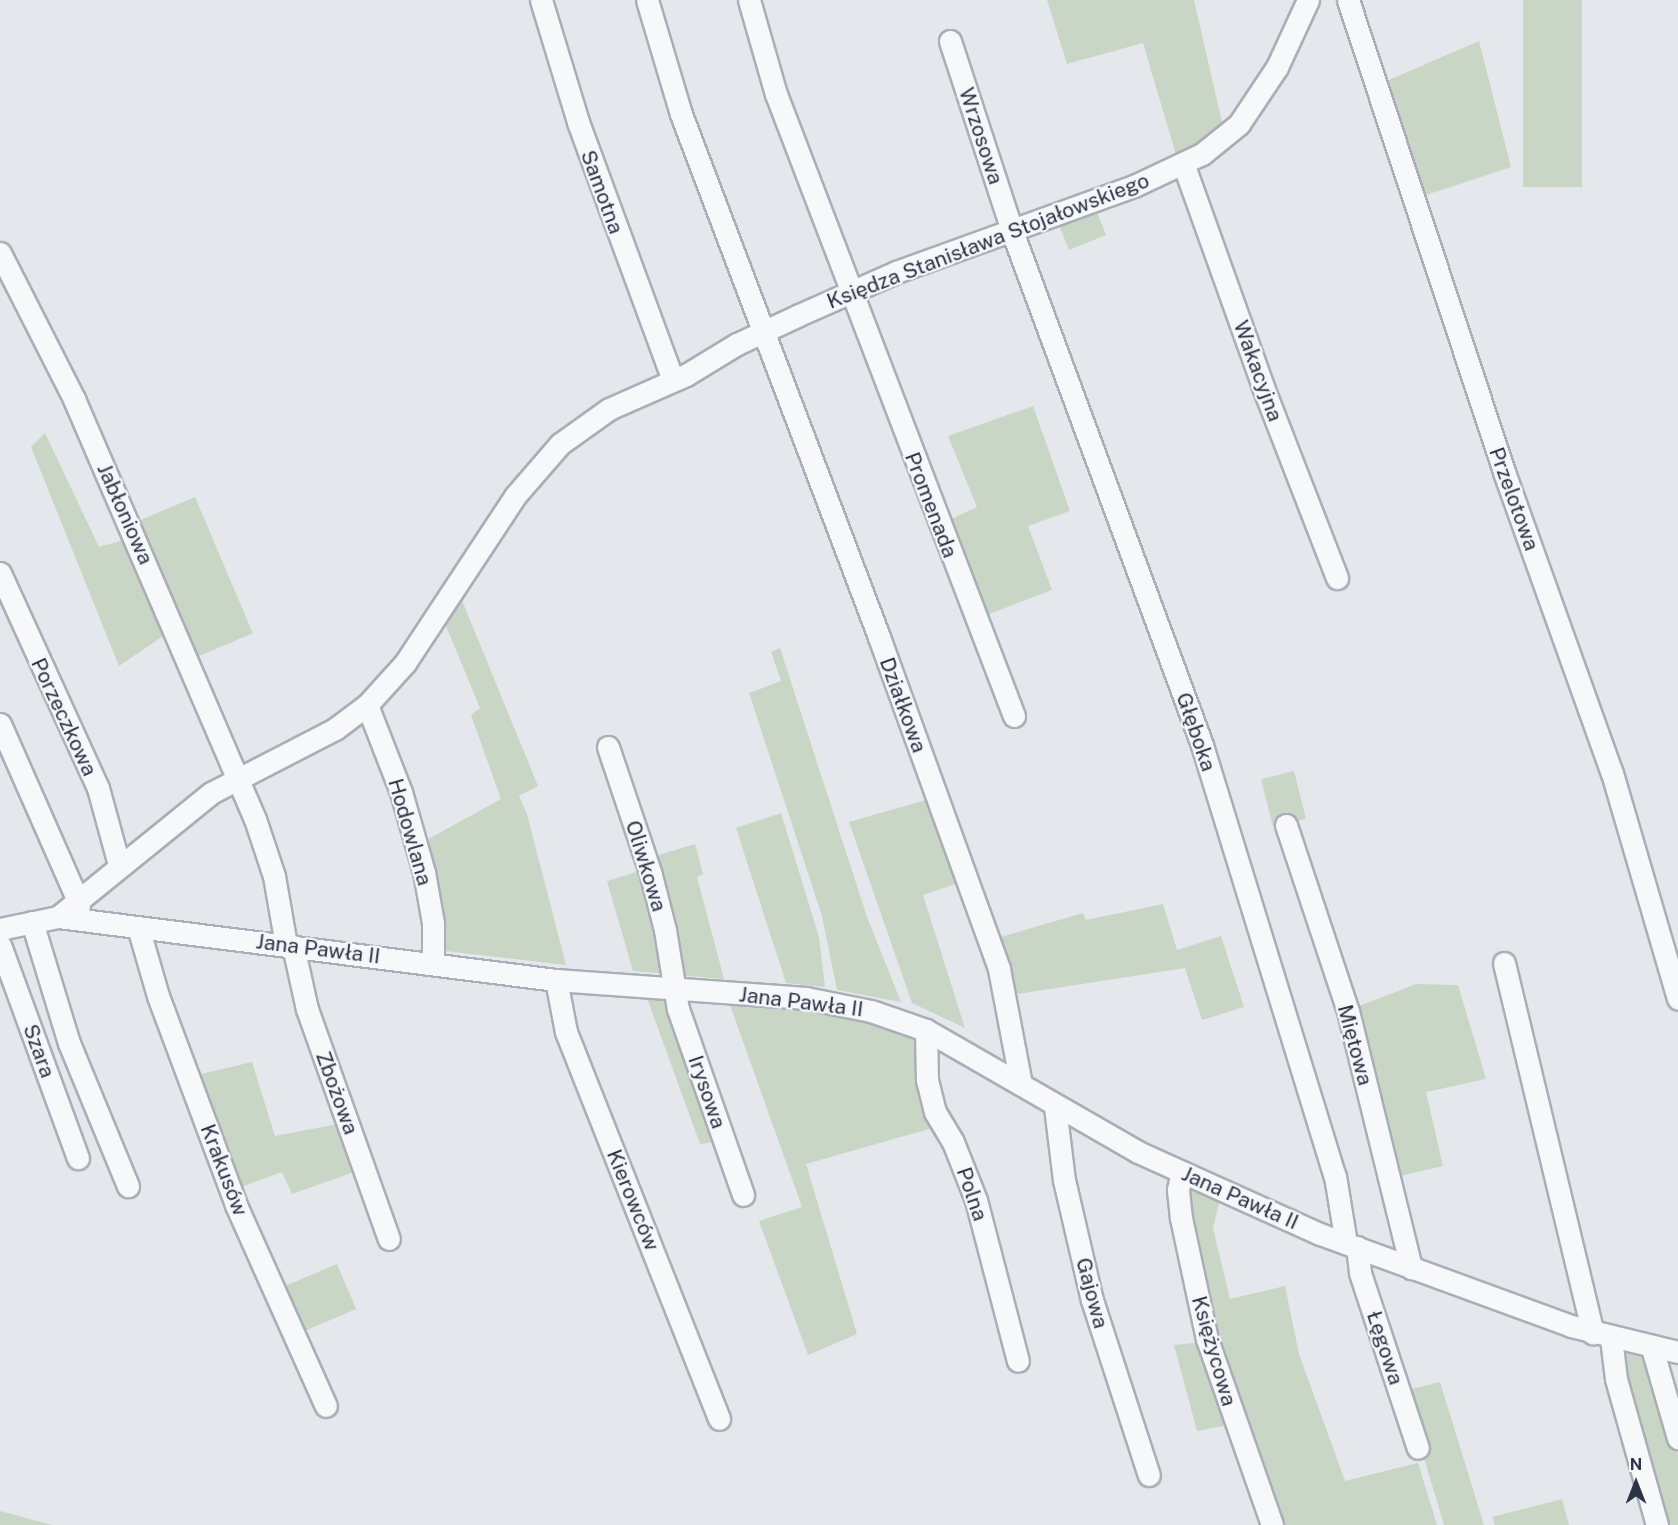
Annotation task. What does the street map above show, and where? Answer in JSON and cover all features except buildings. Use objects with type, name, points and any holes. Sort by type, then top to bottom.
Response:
[{"type":"street","name":"Samotna","points":[[541,0],[553,51],[673,380]]},
{"type":"street","name":"Działkowa","points":[[647,0],[681,114],[761,333],[879,637],[999,969],[1021,1084]]},
{"type":"street","name":"Promenada","points":[[749,0],[776,94],[1014,716]]},
{"type":"street","name":"Księdza Stanisława Stojałowskiego","points":[[72,913],[119,865],[211,793],[334,729],[367,705],[405,663],[515,496],[560,444],[609,409],[673,380],[761,333],[850,292],[896,272],[1134,186],[1202,154],[1239,124],[1277,67],[1308,0]]},
{"type":"street","name":"Przelotowa","points":[[1348,0],[1504,472],[1612,773],[1678,999]]},
{"type":"street","name":"Wrzosowa","points":[[950,40],[1012,231]]},
{"type":"street","name":"Wakacyjna","points":[[1183,163],[1263,387],[1337,578]]},
{"type":"street","name":"Głęboka","points":[[1012,231],[1202,745],[1335,1176],[1351,1245]]},
{"type":"street","name":"Jabłoniowa","points":[[0,253],[83,419],[237,780],[274,876],[289,945]]},
{"type":"street","name":"Porzeczkowa","points":[[0,573],[98,788],[119,865]]},
{"type":"street","name":"Hodowlana","points":[[367,705],[401,792],[424,872],[433,923],[433,964]]},
{"type":"street","points":[[0,724],[72,913]]},
{"type":"street","name":"Oliwkowa","points":[[608,747],[651,875],[674,988]]},
{"type":"street","name":"Miętowa","points":[[1286,825],[1348,1011],[1411,1268]]},
{"type":"street","name":"Jana Pawła II","points":[[0,929],[72,913],[138,927],[556,980],[806,999],[871,1011],[926,1030],[1021,1084],[1055,1107],[1182,1172],[1351,1245],[1602,1336],[1678,1352]]},
{"type":"street","points":[[32,922],[69,1043],[128,1186]]},
{"type":"street","name":"Krakusów","points":[[138,927],[158,996],[236,1205],[326,1407]]},
{"type":"street","name":"Szara","points":[[0,945],[78,1158]]},
{"type":"street","name":"Zbożowa","points":[[289,945],[307,1009],[389,1239]]},
{"type":"street","points":[[1504,963],[1602,1336],[1657,1525]]},
{"type":"street","name":"Kierowców","points":[[556,980],[566,1032],[719,1419]]},
{"type":"street","name":"Irysowa","points":[[674,988],[678,1009],[743,1195]]},
{"type":"street","name":"Polna","points":[[926,1030],[927,1080],[935,1112],[953,1142],[976,1200],[1018,1361]]},
{"type":"street","name":"Gajowa","points":[[1055,1107],[1064,1180],[1092,1300],[1149,1475]]},
{"type":"street","name":"Księżycowa","points":[[1182,1172],[1178,1190],[1181,1218],[1207,1339],[1272,1525]]},
{"type":"street","name":"Łęgowa","points":[[1351,1245],[1418,1448]]},
{"type":"street","points":[[1653,1348],[1678,1438]]},
{"type":"green space","points":[[1047,0],[1194,0],[1224,131],[1177,158],[1143,43],[1067,64]]},
{"type":"green space","points":[[1523,0],[1582,0],[1582,187],[1523,187]]},
{"type":"green space","points":[[1479,41],[1511,167],[1420,197],[1382,83]]},
{"type":"green space","points":[[1096,210],[1106,235],[1069,250],[1059,225]]},
{"type":"green space","points":[[1033,406],[1070,511],[1028,526],[1052,590],[979,618],[943,523],[977,507],[948,436]]},
{"type":"green space","points":[[45,433],[99,547],[131,538],[172,630],[119,666],[31,447]]},
{"type":"green space","points":[[195,497],[253,633],[194,658],[136,522]]},
{"type":"green space","points":[[461,598],[538,786],[519,796],[527,814],[566,965],[445,951],[442,948],[421,843],[501,799],[471,715],[480,708],[444,621]]},
{"type":"green space","points":[[780,648],[867,917],[901,1002],[837,990],[822,916],[749,693],[781,681],[771,652]]},
{"type":"green space","points":[[1294,771],[1306,819],[1273,827],[1261,779]]},
{"type":"green space","points":[[933,798],[964,881],[923,895],[965,1028],[912,1003],[849,822]]},
{"type":"green space","points":[[781,813],[819,937],[825,987],[786,983],[736,828]]},
{"type":"green space","points":[[695,844],[703,874],[697,877],[724,979],[677,975],[649,858]]},
{"type":"green space","points":[[643,870],[668,974],[633,971],[607,881]]},
{"type":"green space","points":[[1163,904],[1177,950],[1221,936],[1244,1007],[1202,1020],[1185,968],[1011,995],[994,939],[1083,913],[1086,920]]},
{"type":"green space","points":[[1416,984],[1458,985],[1486,1079],[1426,1092],[1443,1166],[1392,1178],[1351,1009]]},
{"type":"green space","points":[[647,998],[666,1001],[720,1141],[700,1144]]},
{"type":"green space","points":[[730,1005],[852,1015],[923,1036],[936,1127],[806,1164],[857,1334],[808,1355],[759,1221],[802,1207]]},
{"type":"green space","points":[[252,1062],[275,1136],[343,1123],[360,1170],[292,1194],[282,1172],[236,1189],[193,1076]]},
{"type":"green space","points":[[1186,1180],[1221,1195],[1213,1228],[1230,1299],[1285,1286],[1299,1354],[1345,1481],[1418,1463],[1437,1525],[1282,1525],[1228,1392],[1183,1185]]},
{"type":"green space","points":[[337,1264],[356,1309],[298,1334],[279,1289]]},
{"type":"green space","points":[[1204,1342],[1229,1425],[1197,1431],[1174,1345]]},
{"type":"green space","points":[[1626,1351],[1650,1356],[1678,1455],[1678,1525],[1662,1525],[1619,1352]]},
{"type":"green space","points":[[1440,1382],[1484,1525],[1444,1525],[1404,1391]]},
{"type":"green space","points":[[1562,1499],[1569,1525],[1495,1525],[1492,1517]]},
{"type":"green space","points":[[0,1511],[52,1525],[0,1525]]}]
